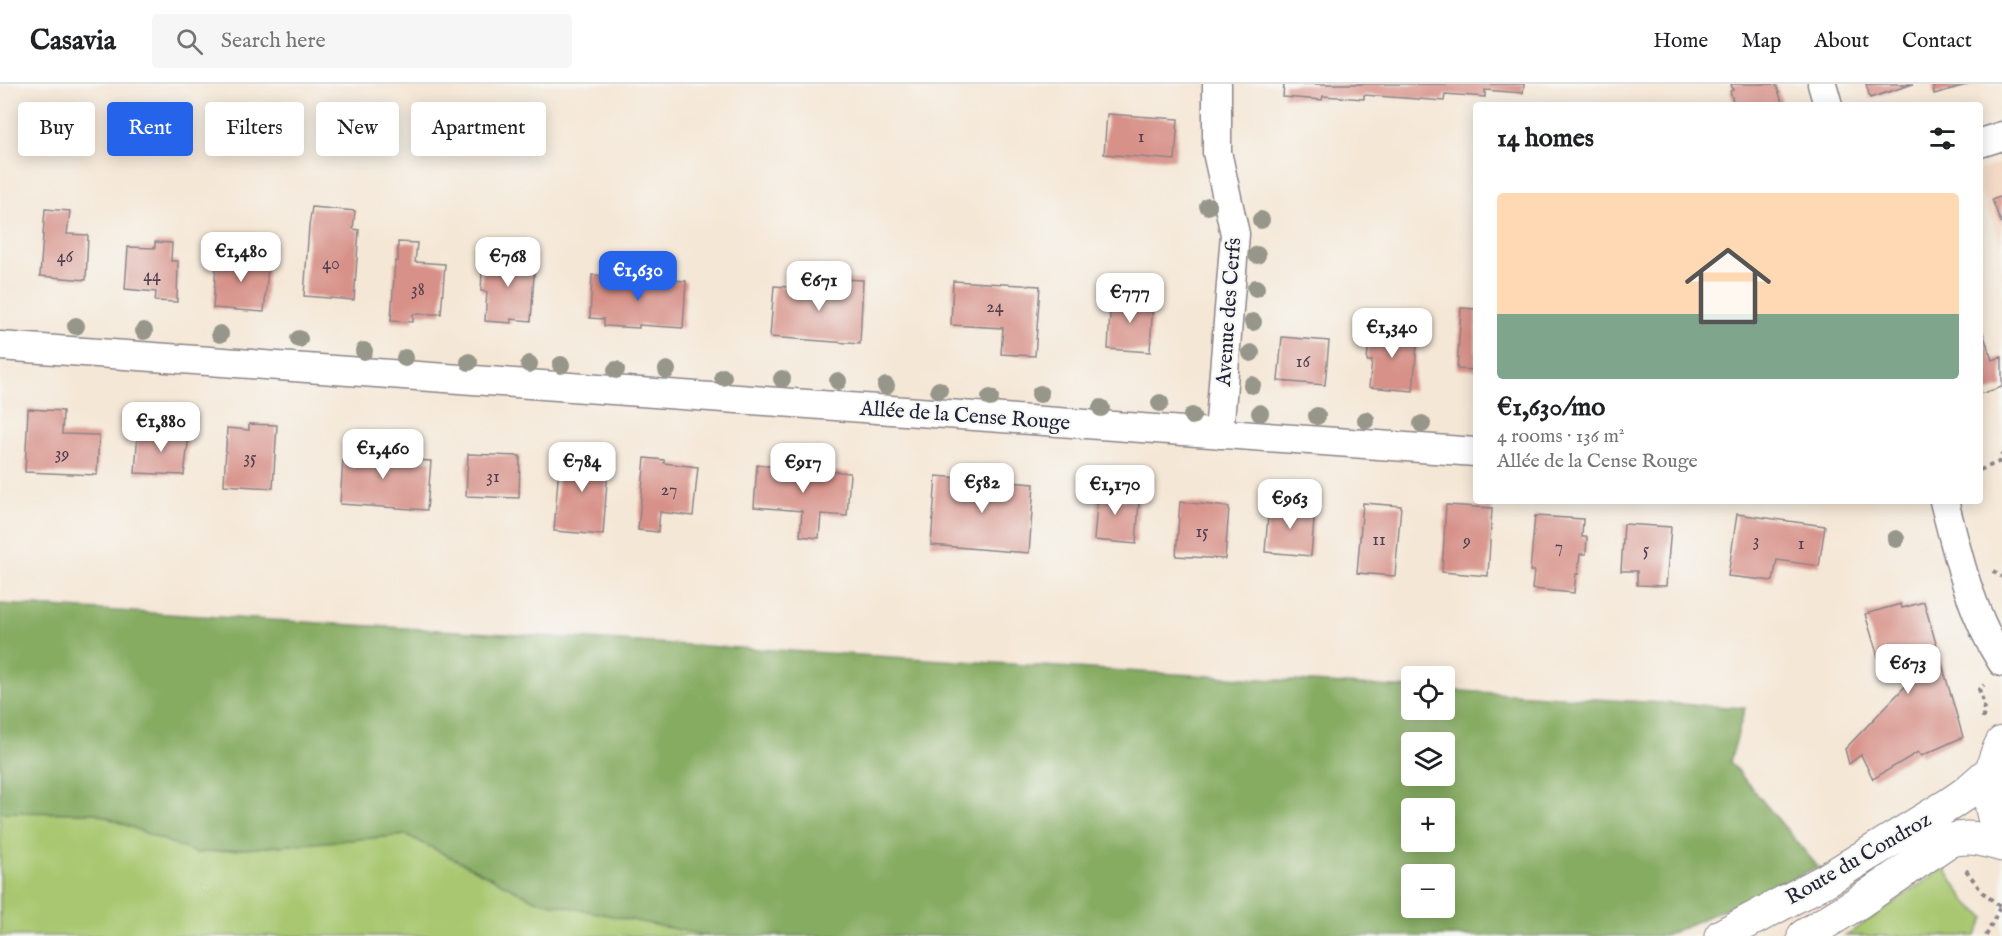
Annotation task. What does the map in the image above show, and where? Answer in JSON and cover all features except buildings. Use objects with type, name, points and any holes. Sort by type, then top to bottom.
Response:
[{"type":"main road","points":[[1991,746],[1991,803],[2002,836]]},
{"type":"main road","name":"Route du Condroz","points":[[1721,936],[1844,869],[1958,799],[1991,746]]},
{"type":"main road","name":"Route du Condroz","points":[[1804,936],[1859,902],[1948,841],[1962,837],[1978,838],[2002,845]]},
{"type":"street","name":"Avenue des Cerfs","points":[[1217,84],[1217,152],[1234,234],[1219,434]]},
{"type":"street","points":[[1822,84],[1827,102]]},
{"type":"street","points":[[1983,141],[2002,136]]},
{"type":"street","name":"Allée de la Cense Rouge","points":[[0,346],[1473,452]]},
{"type":"street","points":[[1945,504],[1977,616],[1988,640],[1995,672]]},
{"type":"path","points":[[1983,469],[1999,462],[2002,454]]},
{"type":"path","points":[[1991,746],[1979,688],[1995,672]]},
{"type":"path","points":[[1966,869],[1982,892],[2001,907],[1986,936]]},
{"type":"shaded area","points":[[2002,163],[2002,246],[1983,198],[1983,169]]},
{"type":"green space","points":[[0,604],[1401,687],[1401,720],[1455,720],[1455,691],[1745,708],[1730,762],[1818,867],[1664,936],[709,936],[535,900],[407,835],[196,853],[96,813],[0,812]]},
{"type":"green space","points":[[0,812],[96,813],[196,853],[407,835],[535,900],[709,936],[0,936]]},
{"type":"green space","points":[[1944,868],[1966,901],[1985,918],[1976,936],[1845,936]]}]
